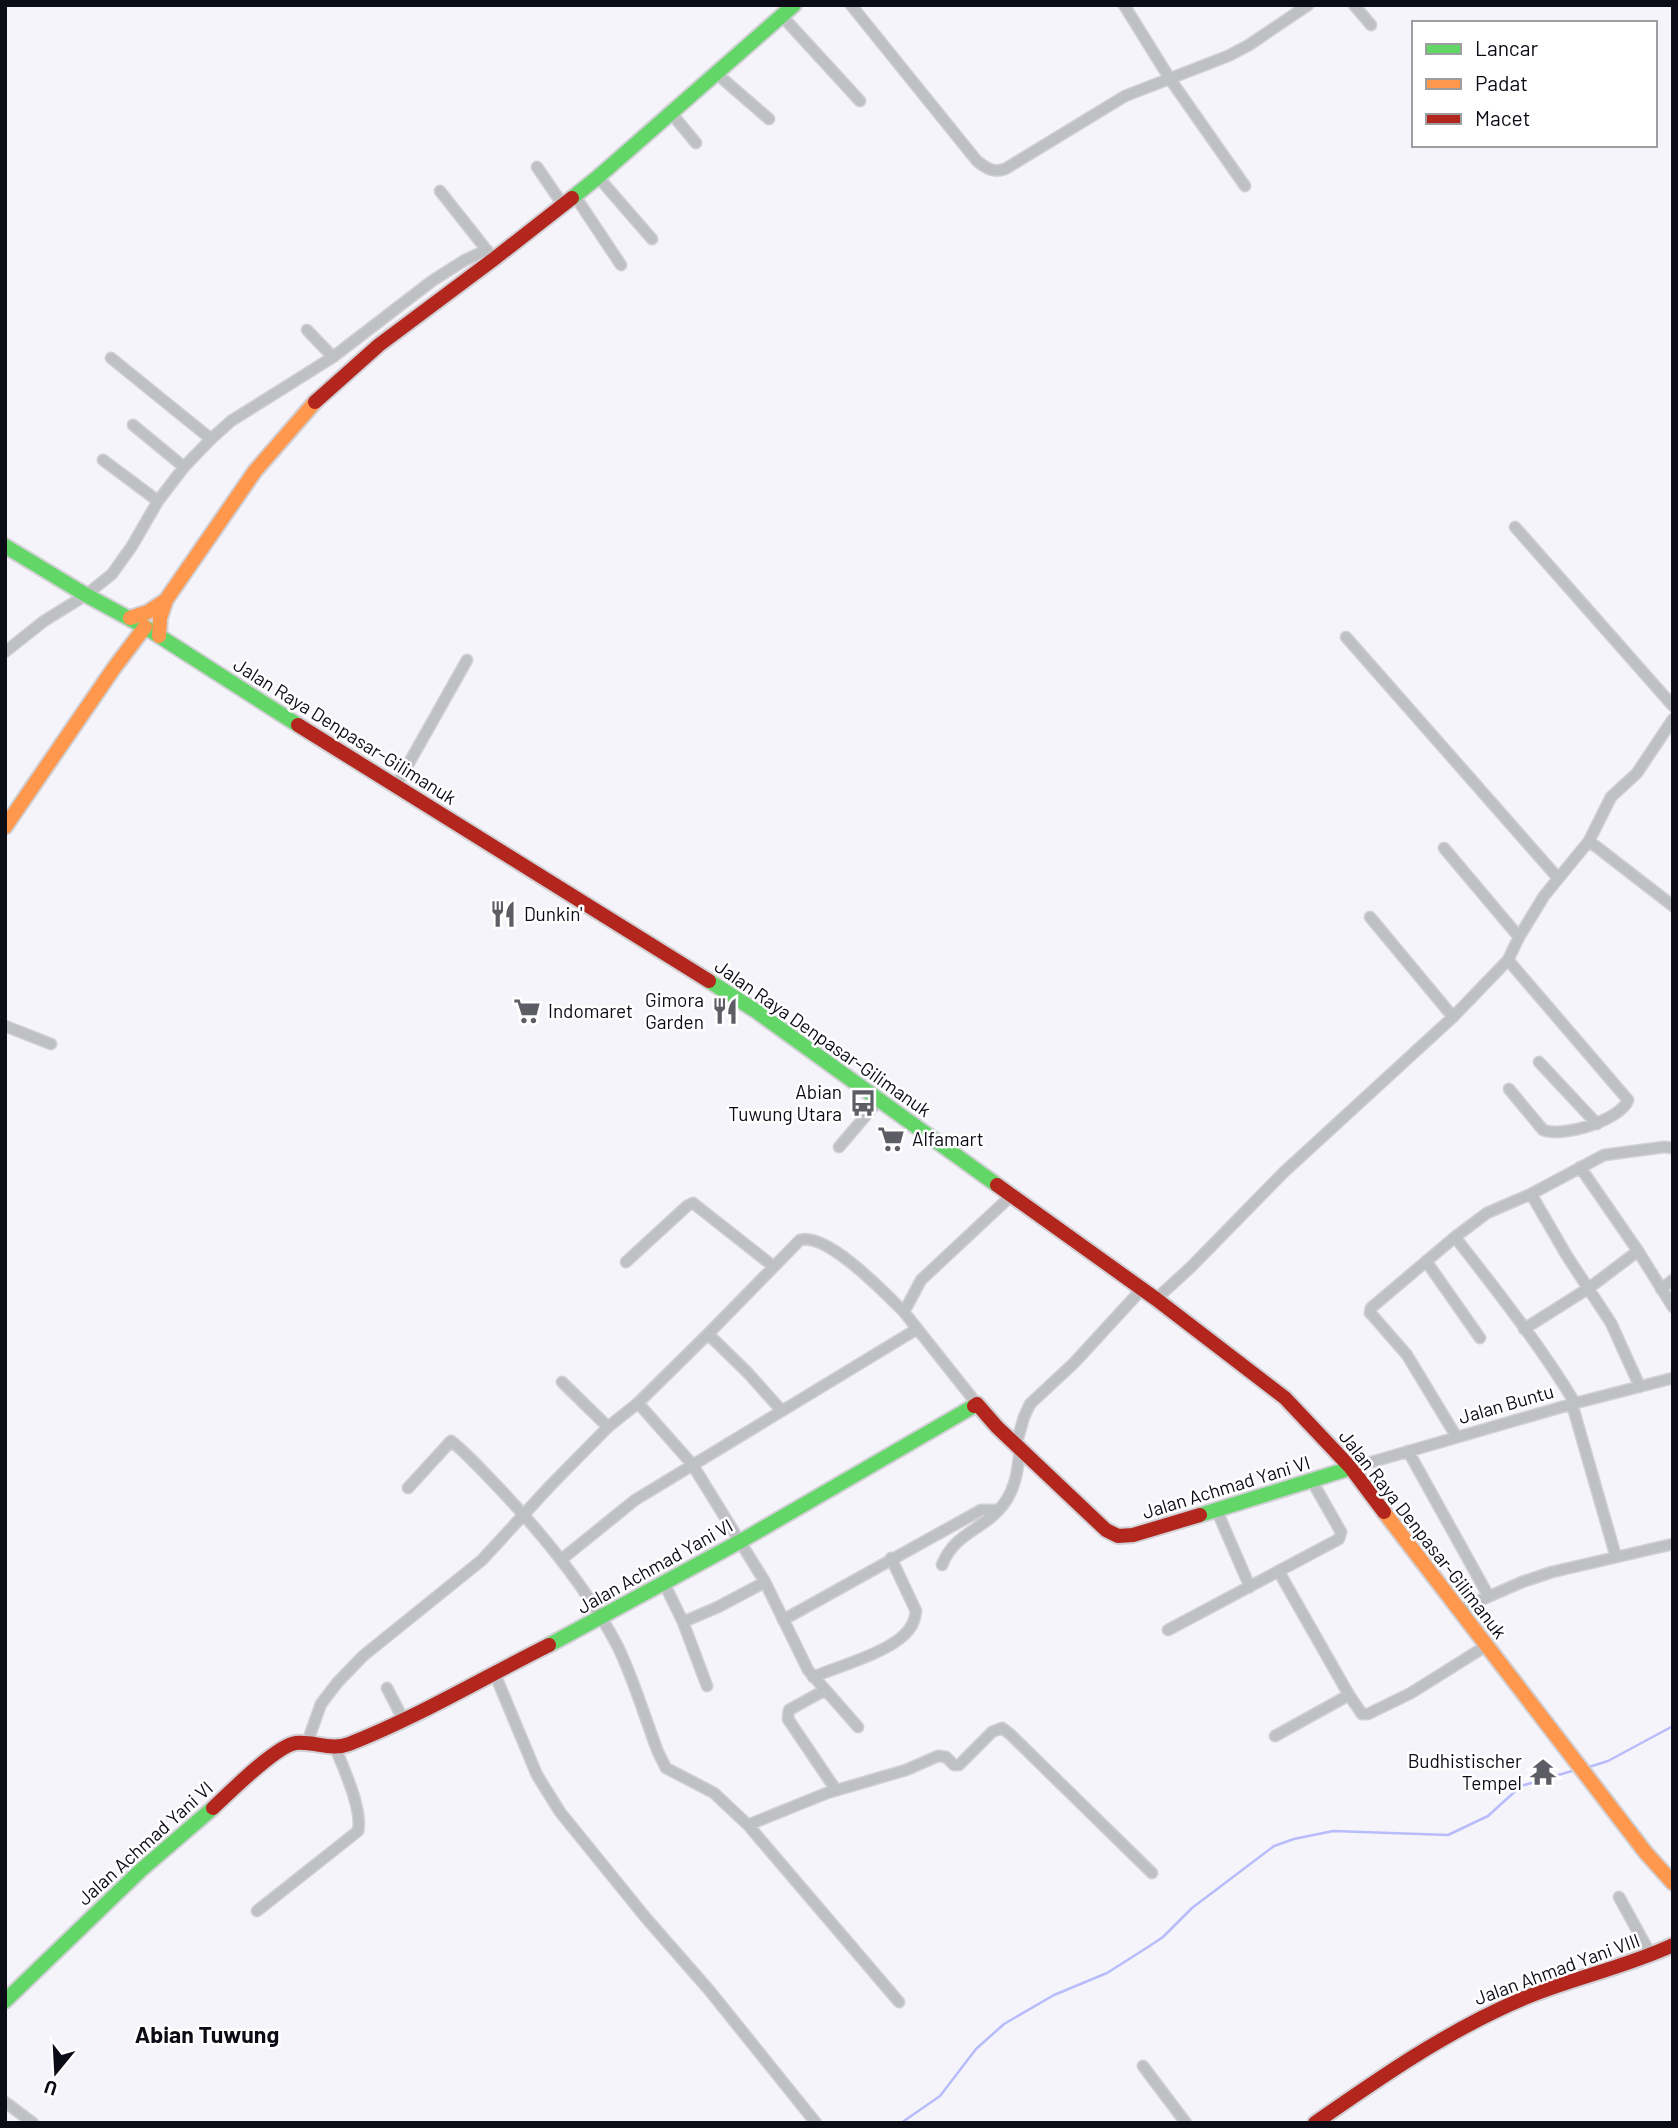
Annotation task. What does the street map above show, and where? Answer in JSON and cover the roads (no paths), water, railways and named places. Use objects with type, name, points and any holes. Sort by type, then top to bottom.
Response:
[{"type":"main road","points":[[159,636],[160,618],[166,600],[255,471],[318,400],[355,365],[490,255],[598,177],[794,5]]},
{"type":"main road","name":"Jalan Raya Denpasar-Gilimanuk","points":[[5,545],[86,595],[145,627],[756,1011],[1142,1289],[1285,1398],[1351,1468],[1587,1777],[1673,1883]]},
{"type":"main road","points":[[130,618],[148,612],[166,600]]},
{"type":"main road","points":[[5,827],[145,627]]},
{"type":"main road","name":"Jalan Achmad Yani VI","points":[[5,2001],[141,1870],[264,1761],[286,1746],[307,1743],[335,1746],[354,1742],[403,1718],[601,1618],[741,1541],[977,1404],[1106,1530],[1118,1536],[1133,1535],[1217,1511],[1351,1468]]},
{"type":"main road","name":"Jalan Ahmad Yani VIII","points":[[1315,2123],[1391,2069],[1482,2016],[1525,1997],[1651,1955],[1673,1945]]},
{"type":"street","points":[[851,5],[924,93],[963,146],[977,161],[992,171],[1005,169],[1125,96],[1228,56],[1249,45],[1308,5]]},
{"type":"street","points":[[1124,5],[1170,79],[1245,186]]},
{"type":"street","points":[[1354,5],[1371,25]]},
{"type":"street","points":[[782,16],[860,101]]},
{"type":"street","points":[[716,74],[769,119]]},
{"type":"street","points":[[672,114],[696,143]]},
{"type":"street","points":[[537,167],[562,205]]},
{"type":"street","points":[[598,177],[652,239]]},
{"type":"street","points":[[440,191],[490,255]]},
{"type":"street","points":[[575,195],[621,265]]},
{"type":"street","points":[[7,648],[104,581],[123,559],[158,501],[184,467],[211,439],[243,413],[333,357],[454,267],[474,255],[490,255]]},
{"type":"street","points":[[379,323],[389,338]]},
{"type":"street","points":[[307,330],[333,357]]},
{"type":"street","points":[[111,358],[211,439]]},
{"type":"street","points":[[132,425],[184,467]]},
{"type":"street","points":[[103,460],[158,501]]},
{"type":"street","points":[[1515,527],[1673,706]]},
{"type":"street","points":[[1346,637],[1558,878]]},
{"type":"street","points":[[396,786],[467,660]]},
{"type":"street","points":[[1156,1300],[1191,1268],[1283,1173],[1453,1017],[1508,960],[1544,896],[1589,841],[1611,797],[1637,773],[1673,719]]},
{"type":"street","points":[[1589,841],[1673,906]]},
{"type":"street","points":[[1444,848],[1519,937]]},
{"type":"street","points":[[1370,917],[1453,1017]]},
{"type":"street","points":[[1508,960],[1627,1097],[1628,1104],[1597,1124],[1548,1132],[1543,1130],[1509,1089]]},
{"type":"street","points":[[5,1026],[51,1044]]},
{"type":"street","points":[[1539,1062],[1597,1124]]},
{"type":"street","points":[[839,1147],[880,1099]]},
{"type":"street","points":[[1456,1436],[1408,1355],[1370,1313],[1371,1308],[1487,1213],[1531,1194],[1604,1155],[1673,1148]]},
{"type":"street","points":[[1580,1167],[1673,1307]]},
{"type":"street","points":[[1531,1194],[1611,1323],[1640,1387]]},
{"type":"street","points":[[904,1312],[921,1280],[1012,1195]]},
{"type":"street","points":[[626,1262],[693,1203],[773,1266]]},
{"type":"street","points":[[1455,1237],[1554,1369],[1574,1403],[1616,1557]]},
{"type":"street","points":[[307,1743],[321,1704],[337,1682],[363,1656],[482,1560],[608,1427],[638,1403],[802,1238],[819,1241],[835,1250],[904,1312],[977,1404]]},
{"type":"street","points":[[1524,1329],[1589,1288],[1638,1251]]},
{"type":"street","points":[[1426,1261],[1480,1338]]},
{"type":"street","points":[[1661,1289],[1673,1280]]},
{"type":"street","points":[[942,1565],[956,1542],[1011,1492],[1017,1475],[1014,1443],[1030,1404],[1074,1363],[1142,1289]]},
{"type":"street","points":[[562,1559],[635,1500],[917,1329]]},
{"type":"street","points":[[708,1334],[782,1411]]},
{"type":"street","name":"Jalan Buntu","points":[[1351,1468],[1574,1403],[1673,1378]]},
{"type":"street","points":[[562,1382],[608,1427]]},
{"type":"street","points":[[638,1403],[692,1464],[765,1582],[813,1677],[858,1727]]},
{"type":"street","points":[[408,1488],[451,1441],[523,1514],[562,1559],[601,1618],[624,1661],[662,1763],[672,1773],[723,1800],[748,1825],[899,2003]]},
{"type":"street","points":[[1408,1451],[1488,1595]]},
{"type":"street","points":[[1168,1630],[1341,1536],[1311,1481]]},
{"type":"street","points":[[783,1620],[981,1510],[994,1509]]},
{"type":"street","points":[[1217,1511],[1250,1587]]},
{"type":"street","points":[[1458,1609],[1552,1572],[1673,1544]]},
{"type":"street","points":[[813,1677],[882,1649],[899,1640],[911,1628],[916,1611],[891,1558]]},
{"type":"street","points":[[1279,1572],[1361,1712],[1368,1714],[1411,1693],[1486,1646]]},
{"type":"street","points":[[683,1622],[765,1582]]},
{"type":"street","points":[[664,1583],[683,1622],[707,1686]]},
{"type":"street","points":[[494,1672],[537,1775],[561,1812],[646,1919],[709,1990],[816,2123]]},
{"type":"street","points":[[387,1688],[403,1718]]},
{"type":"street","points":[[825,1690],[789,1710],[787,1715],[836,1790]]},
{"type":"street","points":[[1275,1736],[1349,1695]]},
{"type":"street","points":[[748,1825],[836,1790],[906,1770],[938,1756],[944,1756],[954,1765],[959,1765],[992,1732],[1002,1728],[1152,1873]]},
{"type":"street","points":[[257,1911],[358,1831],[359,1818],[351,1785],[335,1746]]},
{"type":"street","points":[[1619,1897],[1651,1955]]},
{"type":"street","points":[[1143,2066],[1185,2123]]},
{"type":"street","points":[[5,2102],[33,2123]]},
{"type":"waterway","points":[[1589,1767],[1608,1761],[1673,1726]]},
{"type":"waterway","points":[[901,2123],[940,2096],[976,2049],[1004,2024],[1054,1995],[1107,1973],[1148,1947],[1163,1937],[1192,1908],[1274,1846],[1333,1831],[1448,1835],[1488,1816],[1521,1786],[1572,1771]]},
{"type":"place","name":"Dunkin'","points":[[503,914]]},
{"type":"place","name":"Indomaret","points":[[527,1011]]},
{"type":"place","name":"Gimora Garden","points":[[725,1011]]},
{"type":"place","name":"Abian Tuwung Utara","points":[[863,1103]]},
{"type":"place","name":"Alfamart","points":[[891,1139]]},
{"type":"place","name":"Budhistischer Tempel","points":[[1543,1772]]},
{"type":"district","name":"Abian Tuwung","points":[[207,2035]]}]
